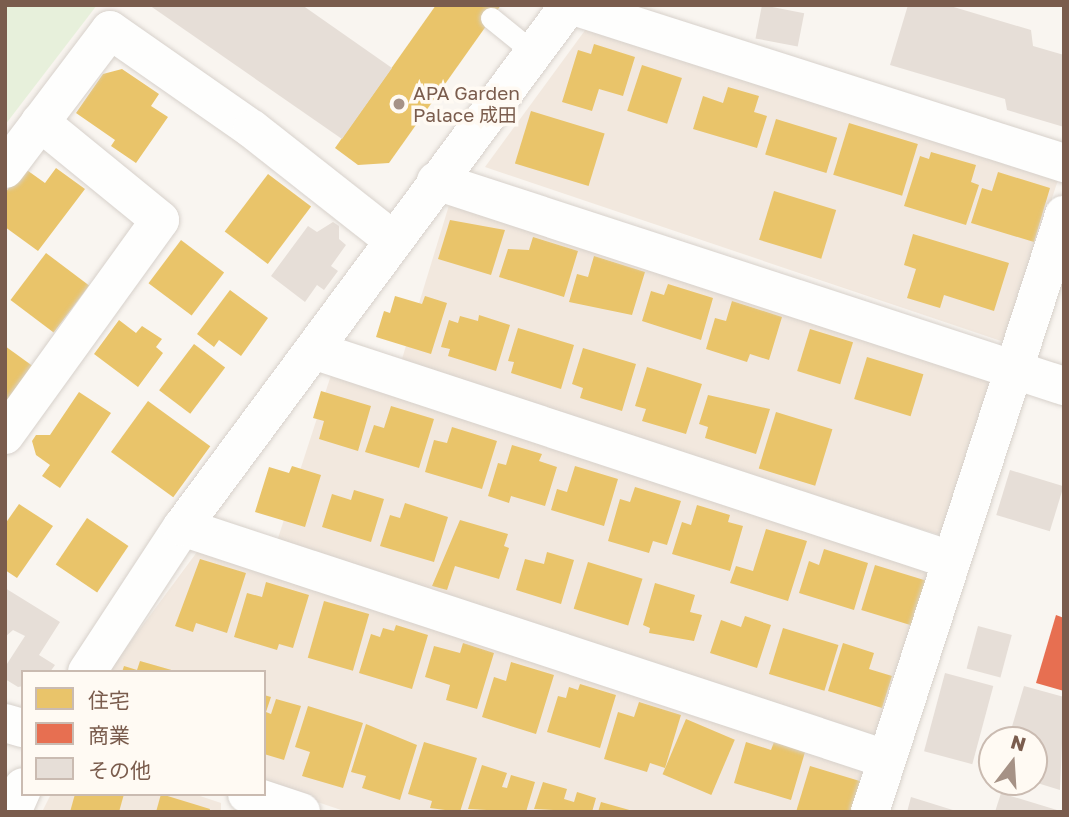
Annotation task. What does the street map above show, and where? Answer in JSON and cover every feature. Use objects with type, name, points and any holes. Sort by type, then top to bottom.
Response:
[{"type":"street","points":[[88,670],[182,527],[316,351],[436,181],[570,5],[1064,163]]},
{"type":"street","points":[[5,169],[110,30],[252,129],[393,240]]},
{"type":"street","points":[[5,435],[160,220],[40,122]]},
{"type":"street","points":[[436,181],[1064,386]]},
{"type":"street","points":[[870,812],[1064,215]]},
{"type":"street","points":[[316,351],[951,560]]},
{"type":"street","points":[[182,527],[886,759]]},
{"type":"street","points":[[12,812],[21,792]]},
{"type":"street","points":[[236,812],[243,796]]},
{"type":"street","points":[[250,796],[301,812]]},
{"type":"lane","points":[[491,18],[533,52]]},
{"type":"shaded area","points":[[586,29],[1058,180],[1004,342],[485,167]]},
{"type":"shaded area","points":[[450,202],[998,370],[947,537],[399,369]]},
{"type":"shaded area","points":[[332,372],[934,568],[877,744],[275,548]]},
{"type":"shaded area","points":[[200,548],[865,766],[860,812],[347,812],[266,785],[266,670],[109,670]]},
{"type":"shaded area","points":[[50,796],[200,796],[221,803],[221,812],[42,812]]},
{"type":"green space","points":[[5,5],[97,5],[5,125]]},
{"type":"building: 住宅","name":"APA Garden Palace 成田","points":[[436,5],[501,5],[389,163],[358,165],[335,148]]},
{"type":"building: 住宅","points":[[594,44],[635,57],[623,96],[599,89],[592,111],[562,102],[578,50],[591,54]]},
{"type":"building: 住宅","points":[[642,65],[682,78],[667,124],[627,111]]},
{"type":"building: 住宅","points":[[122,69],[159,94],[151,106],[168,117],[136,163],[111,146],[115,140],[76,113],[103,74]]},
{"type":"building: 住宅","points":[[728,87],[759,96],[754,112],[767,116],[757,148],[693,129],[703,96],[723,103]]},
{"type":"building: 住宅","points":[[531,111],[605,134],[589,186],[515,164]]},
{"type":"building: 住宅","points":[[776,119],[837,138],[826,173],[765,154]]},
{"type":"building: 住宅","points":[[849,123],[918,144],[902,196],[833,175]]},
{"type":"building: 住宅","points":[[931,152],[976,165],[971,182],[979,185],[966,225],[904,206],[920,156],[929,159]]},
{"type":"building: 住宅","points":[[24,168],[45,183],[56,168],[85,189],[38,251],[5,227],[5,193]]},
{"type":"building: 住宅","points":[[998,172],[1050,188],[1034,242],[971,223],[982,188],[992,191]]},
{"type":"building: 住宅","points":[[268,174],[311,206],[268,264],[225,232]]},
{"type":"building: 住宅","points":[[774,191],[836,210],[821,259],[759,240]]},
{"type":"building: 住宅","points":[[450,220],[505,230],[491,275],[438,259]]},
{"type":"building: 住宅","points":[[913,234],[1009,263],[994,311],[944,295],[940,308],[907,298],[916,269],[904,265]]},
{"type":"building: 住宅","points":[[533,237],[578,251],[564,297],[499,277],[508,249],[529,250]]},
{"type":"building: 住宅","points":[[181,240],[224,272],[192,316],[149,283]]},
{"type":"building: 住宅","points":[[46,253],[89,285],[54,333],[10,300]]},
{"type":"building: 住宅","points":[[594,256],[645,272],[632,315],[569,302],[577,274],[588,277]]},
{"type":"building: 住宅","points":[[668,284],[713,298],[701,340],[642,321],[651,291],[664,295]]},
{"type":"building: 住宅","points":[[230,290],[268,318],[241,356],[219,340],[214,347],[197,334]]},
{"type":"building: 住宅","points":[[395,296],[422,304],[425,296],[447,303],[431,354],[376,337],[384,311],[390,313]]},
{"type":"building: 住宅","points":[[732,301],[782,317],[769,360],[750,354],[747,362],[706,349],[715,318],[726,321]]},
{"type":"building: 住宅","points":[[479,315],[510,325],[496,371],[448,356],[450,349],[441,347],[449,320],[458,323],[460,316],[478,321]]},
{"type":"building: 住宅","points":[[119,320],[136,333],[142,326],[162,339],[156,347],[163,353],[138,387],[94,354]]},
{"type":"building: 住宅","points":[[518,328],[574,345],[561,389],[511,373],[514,362],[508,361]]},
{"type":"building: 住宅","points":[[810,329],[853,342],[840,384],[797,371]]},
{"type":"building: 住宅","points":[[194,344],[225,367],[190,414],[159,390]]},
{"type":"building: 住宅","points":[[5,346],[34,367],[5,406]]},
{"type":"building: 住宅","points":[[583,348],[636,364],[622,411],[580,398],[583,388],[572,384]]},
{"type":"building: 住宅","points":[[867,357],[923,374],[911,416],[854,399]]},
{"type":"building: 住宅","points":[[647,367],[702,384],[686,434],[642,421],[646,409],[635,406]]},
{"type":"building: 住宅","points":[[321,391],[371,406],[358,451],[319,439],[324,421],[313,418]]},
{"type":"building: 住宅","points":[[79,392],[111,413],[60,488],[42,476],[50,465],[36,455],[32,441],[36,435],[50,435]]},
{"type":"building: 住宅","points":[[708,395],[770,409],[756,454],[705,438],[708,427],[699,424]]},
{"type":"building: 住宅","points":[[148,401],[210,446],[173,497],[111,452]]},
{"type":"building: 住宅","points":[[391,406],[434,419],[419,468],[365,452],[374,425],[384,428]]},
{"type":"building: 住宅","points":[[776,412],[832,429],[815,486],[759,468]]},
{"type":"building: 住宅","points":[[452,427],[497,441],[482,489],[425,472],[434,440],[447,443]]},
{"type":"building: 住宅","points":[[512,445],[542,454],[539,461],[557,467],[545,506],[511,496],[509,503],[488,496],[498,463],[506,465]]},
{"type":"building: 住宅","points":[[292,466],[321,475],[305,527],[255,512],[269,467],[289,473]]},
{"type":"building: 住宅","points":[[575,466],[618,479],[604,526],[551,510],[557,489],[567,492]]},
{"type":"building: 住宅","points":[[635,487],[681,501],[667,545],[653,541],[649,553],[608,541],[620,499],[630,502]]},
{"type":"building: 住宅","points":[[354,490],[384,499],[371,542],[322,527],[332,494],[351,500]]},
{"type":"building: 住宅","points":[[405,503],[448,517],[434,562],[380,546],[390,515],[400,518]]},
{"type":"building: 住宅","points":[[19,504],[53,526],[17,578],[5,570],[5,524]]},
{"type":"building: 住宅","points":[[697,505],[730,515],[728,522],[743,526],[730,571],[672,554],[682,522],[691,525]]},
{"type":"building: 住宅","points":[[87,518],[128,546],[97,592],[56,564]]},
{"type":"building: 住宅","points":[[460,520],[508,534],[504,546],[509,548],[499,579],[455,566],[447,590],[432,586]]},
{"type":"building: 住宅","points":[[766,529],[807,541],[788,601],[730,583],[736,566],[753,571]]},
{"type":"building: 住宅","points":[[824,549],[868,563],[854,610],[799,593],[809,561],[819,565]]},
{"type":"building: 住宅","points":[[547,552],[574,560],[561,604],[516,590],[525,559],[544,564]]},
{"type":"building: 住宅","points":[[200,559],[246,573],[227,633],[196,623],[193,632],[175,626]]},
{"type":"building: 住宅","points":[[588,562],[643,579],[628,626],[574,609]]},
{"type":"building: 住宅","points":[[875,565],[926,580],[912,625],[861,610]]},
{"type":"building: 住宅","points":[[266,582],[309,595],[293,648],[279,644],[277,650],[234,637],[247,593],[262,597]]},
{"type":"building: 住宅","points":[[655,583],[695,595],[690,612],[702,615],[694,641],[649,633],[650,628],[643,625]]},
{"type":"building: 住宅","points":[[324,601],[369,614],[353,671],[308,658]]},
{"type":"building: 住宅","points":[[745,616],[771,625],[757,668],[710,653],[721,620],[741,627]]},
{"type":"building: 住宅","points":[[396,625],[428,635],[412,689],[359,673],[371,634],[380,637],[383,628],[394,631]]},
{"type":"building: 住宅","points":[[783,628],[838,645],[824,691],[769,674]]},
{"type":"building: 住宅","points":[[463,643],[494,653],[477,709],[446,700],[450,685],[425,677],[434,646],[460,653]]},
{"type":"building: 住宅","points":[[843,643],[874,653],[869,669],[892,676],[882,708],[828,691]]},
{"type":"building: 住宅","points":[[140,661],[172,670],[137,670]]},
{"type":"building: 住宅","points":[[511,662],[554,675],[536,734],[482,717],[494,677],[506,681]]},
{"type":"building: 住宅","points":[[580,684],[616,695],[600,748],[547,732],[558,696],[566,698],[569,687],[578,690]]},
{"type":"building: 住宅","points":[[266,696],[271,697],[266,712]]},
{"type":"building: 住宅","points":[[276,699],[301,706],[284,760],[266,755],[266,712],[271,714]]},
{"type":"building: 住宅","points":[[639,702],[681,715],[665,768],[650,763],[647,772],[604,759],[618,712],[634,717]]},
{"type":"building: 住宅","points":[[308,706],[363,723],[343,788],[302,776],[310,752],[295,747]]},
{"type":"building: 住宅","points":[[686,719],[735,740],[711,795],[663,774]]},
{"type":"building: 住宅","points":[[366,724],[417,745],[400,800],[362,788],[366,776],[351,772]]},
{"type":"building: 住宅","points":[[424,742],[477,758],[460,812],[430,808],[432,801],[408,794]]},
{"type":"building: 住宅","points":[[746,742],[771,750],[774,742],[805,752],[791,800],[734,783]]},
{"type":"building: 住宅","points":[[482,765],[507,773],[502,787],[507,788],[511,775],[535,782],[526,812],[468,809]]},
{"type":"building: 住宅","points":[[810,766],[863,782],[853,812],[796,812]]},
{"type":"building: 住宅","points":[[543,782],[567,789],[564,799],[574,802],[577,792],[596,798],[592,812],[534,809]]},
{"type":"building: 住宅","points":[[74,796],[123,796],[119,812],[70,812]]},
{"type":"building: 住宅","points":[[160,796],[210,809],[209,812],[156,812]]},
{"type":"building: 住宅","points":[[601,802],[633,811],[598,812]]},
{"type":"building: 商業","points":[[1056,615],[1064,618],[1064,691],[1036,683]]},
{"type":"building: その他","points":[[149,5],[302,5],[392,68],[342,139]]},
{"type":"building: その他","points":[[762,5],[804,13],[798,47],[756,38]]},
{"type":"building: その他","points":[[908,5],[947,5],[1031,30],[1033,46],[1064,55],[1064,127],[1007,110],[1005,99],[890,65]]},
{"type":"building: その他","points":[[333,222],[339,226],[339,239],[346,245],[331,266],[338,271],[324,290],[317,285],[305,302],[271,276],[308,226],[317,232]]},
{"type":"building: その他","points":[[1010,470],[1064,486],[1050,531],[996,515]]},
{"type":"building: その他","points":[[5,588],[60,622],[39,655],[55,665],[51,670],[21,670],[21,686],[18,687],[5,679],[5,667],[25,636],[13,630],[5,637]]},
{"type":"building: その他","points":[[978,626],[1012,635],[1000,678],[967,669]]},
{"type":"building: その他","points":[[945,673],[993,686],[983,726],[978,726],[978,743],[972,764],[924,751]]},
{"type":"building: その他","points":[[1024,686],[1064,697],[1060,790],[1048,786],[1048,726],[1012,726]]},
{"type":"building: その他","points":[[1000,796],[1011,796],[1057,810],[1056,812],[995,812]]},
{"type":"building: その他","points":[[911,797],[956,811],[956,812],[907,812]]},
{"type":"place","name":"APA Garden Palace 成田","points":[[399,104]]}]
